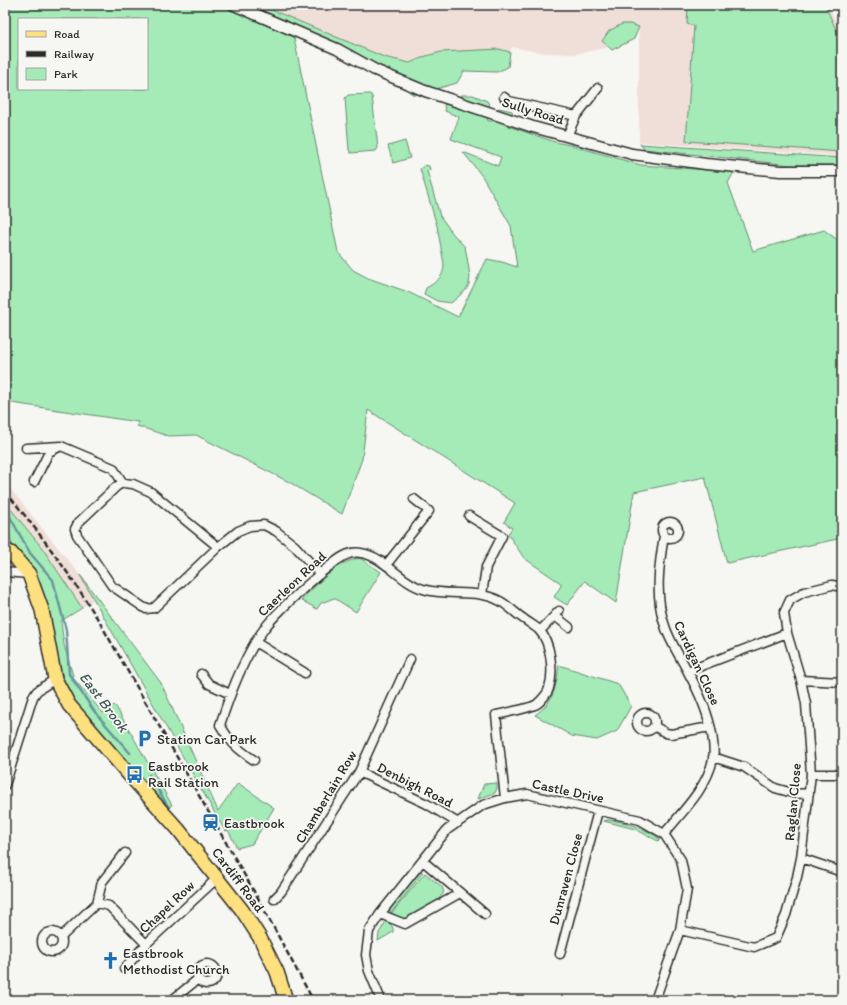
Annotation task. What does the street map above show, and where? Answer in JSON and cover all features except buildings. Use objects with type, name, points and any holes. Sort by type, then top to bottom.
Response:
[{"type":"main road","name":"Cardiff Road","points":[[5,550],[11,553],[29,574],[42,610],[55,679],[69,705],[131,778],[178,829],[242,910],[260,938],[277,972],[286,1000]]},
{"type":"street","name":"Sully Road","points":[[234,5],[338,49],[375,70],[425,91],[533,127],[632,154],[706,164],[780,171],[842,171]]},
{"type":"street","points":[[567,136],[576,116],[598,88]]},
{"type":"street","points":[[504,97],[509,101],[561,111],[576,116]]},
{"type":"street","points":[[34,482],[49,452],[61,446]]},
{"type":"street","points":[[26,448],[61,446],[113,468],[123,483]]},
{"type":"street","points":[[218,547],[151,492],[133,484],[123,483],[117,486],[78,523],[75,529],[77,536],[112,586],[146,609],[154,608],[218,547],[238,531],[247,527],[264,525],[276,531],[295,546],[320,574]]},
{"type":"street","points":[[386,565],[429,511],[414,499]]},
{"type":"street","points":[[469,516],[502,536],[486,567],[482,594]]},
{"type":"street","name":"Cardigan Close","points":[[664,536],[660,572],[660,607],[671,641],[688,671],[703,703],[713,741],[714,758],[708,775],[699,790],[664,834]]},
{"type":"street","name":"Caerleon Road","points":[[254,760],[239,750],[230,741],[220,725],[230,694],[255,642],[264,628],[308,584],[337,560],[351,553],[360,552],[386,565],[410,583],[422,589],[436,592],[482,594],[500,601],[540,631],[548,648],[552,667],[549,689],[536,705],[496,715],[505,798]]},
{"type":"street","points":[[5,572],[29,574]]},
{"type":"street","name":"Raglan Close","points":[[680,930],[754,947],[776,938],[786,915],[800,858],[811,774],[806,704],[801,680],[787,633],[784,612],[790,600],[804,592],[832,585],[842,587]]},
{"type":"street","points":[[540,631],[557,613],[569,627]]},
{"type":"street","points":[[688,671],[787,633]]},
{"type":"street","points":[[255,642],[305,673]]},
{"type":"street","name":"Chamberlain Row","points":[[274,899],[281,892],[359,772],[410,659]]},
{"type":"street","points":[[201,674],[210,684],[230,694]]},
{"type":"street","points":[[5,785],[33,697],[37,691],[55,679]]},
{"type":"street","points":[[801,680],[842,682]]},
{"type":"street","points":[[654,726],[666,733],[671,734],[710,727]]},
{"type":"street","points":[[714,758],[744,767],[775,788],[796,794],[809,793]]},
{"type":"street","name":"Denbigh Road","points":[[359,772],[427,804],[458,822]]},
{"type":"street","points":[[811,774],[842,774]]},
{"type":"street","name":"Castle Drive","points":[[381,1000],[368,971],[366,955],[368,931],[380,914],[447,830],[483,805],[505,798],[527,794],[640,820],[664,834],[681,860],[687,889],[680,930],[655,1000]]},
{"type":"street","name":"Dunraven Close","points":[[560,954],[598,811]]},
{"type":"street","points":[[61,937],[97,903],[102,882],[125,854]]},
{"type":"street","points":[[800,858],[842,872]]},
{"type":"street","points":[[422,861],[485,914]]},
{"type":"street","name":"Chapel Row","points":[[124,969],[146,944],[212,883]]},
{"type":"street","points":[[380,914],[406,924],[460,893]]},
{"type":"street","points":[[97,903],[109,906],[146,944]]},
{"type":"street","points":[[172,1000],[198,979]]},
{"type":"shaded area","points":[[260,5],[828,5],[842,33],[842,156],[639,142],[639,30],[605,48],[576,54],[543,53],[512,47],[510,51],[474,50],[444,54],[410,63],[384,57]]},
{"type":"shaded area","points":[[5,482],[80,575],[94,599],[82,608],[43,549],[5,502]]},
{"type":"green space","points":[[5,5],[221,5],[273,26],[294,38],[338,252],[353,270],[368,278],[408,292],[458,317],[487,259],[517,267],[511,226],[482,176],[463,152],[498,166],[501,157],[451,139],[459,117],[445,111],[444,105],[446,103],[457,104],[461,95],[473,95],[487,101],[490,106],[486,112],[488,121],[494,121],[493,113],[499,108],[512,111],[514,119],[508,126],[555,142],[641,165],[734,172],[728,183],[753,251],[824,230],[842,243],[842,538],[727,563],[705,477],[634,492],[616,603],[585,581],[567,605],[554,597],[562,584],[524,558],[508,534],[512,528],[504,522],[515,503],[368,410],[362,459],[342,514],[289,482],[196,435],[168,436],[137,426],[138,422],[5,402]]},
{"type":"green space","points":[[251,5],[260,5],[384,57],[410,63],[426,56],[441,52],[499,49],[510,52],[508,67],[497,72],[464,71],[457,83],[414,95],[355,58]]},
{"type":"green space","points":[[688,5],[825,5],[842,43],[842,152],[686,141],[694,26],[687,24]]},
{"type":"green space","points":[[622,24],[630,24],[639,27],[634,39],[612,50],[602,41],[609,31]]},
{"type":"green space","points":[[370,94],[372,96],[378,148],[376,151],[351,153],[349,150],[345,98],[348,95]]},
{"type":"green space","points":[[405,141],[410,158],[393,163],[388,146]]},
{"type":"green space","points":[[640,144],[842,158],[842,165],[791,165],[644,149]]},
{"type":"green space","points":[[425,165],[429,166],[430,170],[427,171],[440,216],[465,247],[467,257],[470,276],[469,284],[466,290],[451,303],[437,301],[424,294],[426,288],[439,279],[444,269],[437,226],[420,169]]},
{"type":"green space","points":[[5,502],[43,549],[82,608],[61,621],[64,645],[74,679],[103,713],[114,705],[116,707],[172,805],[167,808],[76,703],[64,680],[49,615],[37,578],[28,563],[13,548],[5,521]]},
{"type":"green space","points":[[360,558],[381,572],[356,612],[334,598],[321,603],[317,609],[301,600],[335,569],[351,560]]},
{"type":"green space","points":[[80,575],[161,683],[218,811],[238,783],[274,808],[252,844],[237,848],[228,830],[225,831]]},
{"type":"green space","points":[[559,665],[618,684],[631,706],[617,731],[597,740],[572,736],[535,715],[546,705],[553,693]]},
{"type":"green space","points":[[497,783],[495,793],[478,799],[484,784]]},
{"type":"green space","points":[[613,820],[635,826],[660,839],[658,841],[635,829],[604,821]]},
{"type":"green space","points":[[423,872],[391,913],[391,905],[415,876]]},
{"type":"green space","points":[[425,873],[442,887],[444,892],[437,901],[403,919],[391,914]]},
{"type":"green space","points":[[386,921],[393,928],[393,932],[378,941],[379,933]]},
{"type":"waterway","name":"East Brook","points":[[5,508],[30,553],[53,580],[66,630],[69,674],[94,711],[130,753]]},
{"type":"waterway","name":"East Brook","points":[[149,775],[169,808]]},
{"type":"railway","points":[[5,491],[54,554],[99,621],[256,895],[313,1000]]},
{"type":"place","name":"Station Car Park","points":[[144,739]]},
{"type":"place","name":"Eastbrook Rail Station","points":[[135,774]]},
{"type":"place","name":"Eastbrook","points":[[211,823]]},
{"type":"place","name":"Eastbrook Methodist Church","points":[[110,961]]}]
